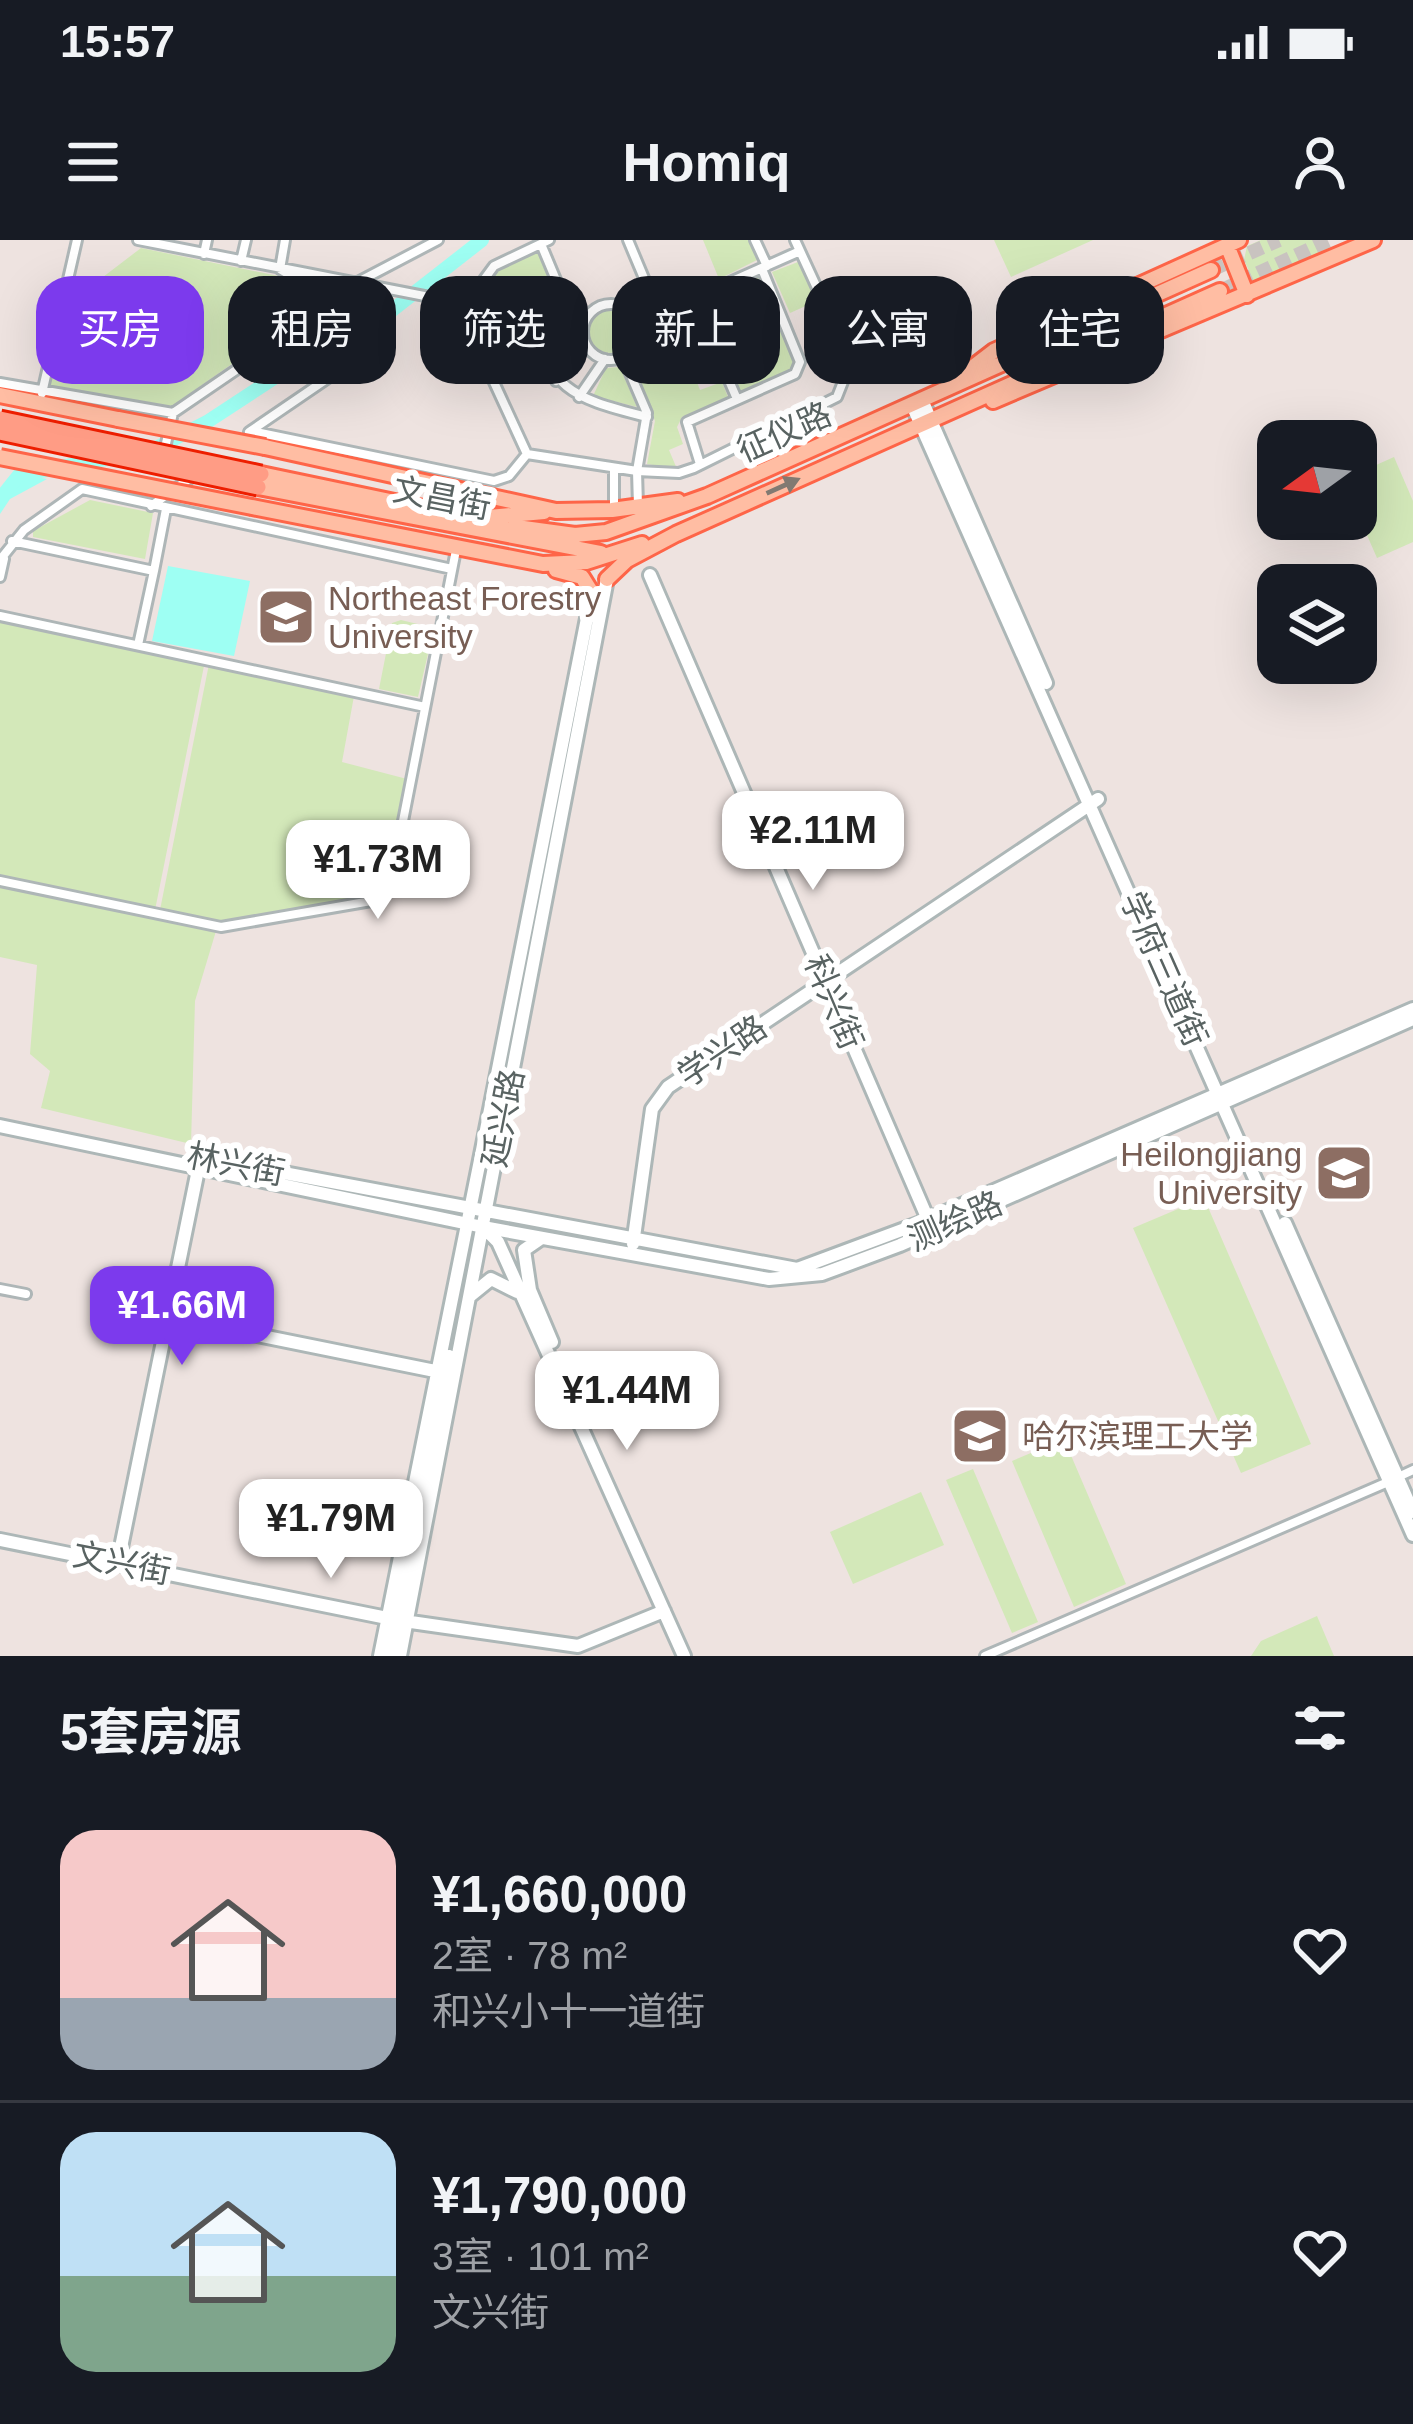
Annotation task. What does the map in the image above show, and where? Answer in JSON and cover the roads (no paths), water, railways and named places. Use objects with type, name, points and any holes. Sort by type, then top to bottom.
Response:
[{"type":"highway","points":[[0,419],[260,481]]},
{"type":"highway","points":[[0,432],[260,481]]},
{"type":"main road","points":[[1331,240],[1338,256]]},
{"type":"main road","points":[[953,412],[1014,395],[1373,240]]},
{"type":"main road","points":[[944,390],[994,351],[1233,243],[1247,295]]},
{"type":"main road","name":"征仪路","points":[[706,496],[1211,270]]},
{"type":"main road","points":[[462,551],[560,564],[617,553],[676,533],[1220,290]]},
{"type":"main road","points":[[0,395],[555,511]]},
{"type":"main road","name":"学府三道街","points":[[917,402],[1394,1479],[1413,1534]]},
{"type":"main road","points":[[0,458],[576,574],[592,593]]},
{"type":"main road","name":"文昌街","points":[[260,481],[590,535],[706,496]]},
{"type":"main road","name":"文昌街","points":[[260,481],[318,500],[578,552],[617,553]]},
{"type":"main road","points":[[475,518],[614,510],[706,496]]},
{"type":"main road","points":[[318,500],[412,540]]},
{"type":"main road","points":[[607,579],[627,560],[676,533]]},
{"type":"main road","name":"科兴街","points":[[650,575],[930,1225]]},
{"type":"main road","name":"延兴路","points":[[400,1656],[397,1619],[435,1371],[462,1240],[476,1221],[607,579]]},
{"type":"main road","name":"延兴路","points":[[380,1656],[397,1619],[469,1297],[476,1221],[592,593]]},
{"type":"main road","name":"学兴路","points":[[632,1246],[652,1109],[659,1096],[1094,801]]},
{"type":"main road","name":"测绘路","points":[[476,1221],[632,1246],[746,1275],[796,1279],[839,1269],[1413,1010]]},
{"type":"main road","name":"测绘路","points":[[1225,1096],[1413,1019]]},
{"type":"main road","name":"林兴街","points":[[0,1122],[476,1221]]},
{"type":"main road","name":"林兴街","points":[[0,1122],[476,1221]]},
{"type":"main road","points":[[118,1562],[199,1165]]},
{"type":"main road","points":[[476,1221],[498,1242],[687,1656]]},
{"type":"main road","points":[[390,1656],[476,1221]]},
{"type":"main road","name":"测绘路","points":[[476,1221],[545,1237],[632,1246]]},
{"type":"main road","points":[[545,1237],[524,1250],[530,1290],[687,1656]]},
{"type":"main road","points":[[469,1297],[486,1281],[497,1280],[526,1304]]},
{"type":"main road","points":[[167,1318],[435,1371]]},
{"type":"main road","name":"学府三道街","points":[[1394,1479],[1413,1512]]},
{"type":"main road","name":"文兴街","points":[[0,1540],[397,1619],[578,1646],[664,1611]]},
{"type":"street","points":[[42,393],[77,240]]},
{"type":"street","points":[[138,240],[313,276]]},
{"type":"street","points":[[205,254],[207,240]]},
{"type":"street","points":[[241,261],[246,240]]},
{"type":"street","points":[[280,269],[286,240]]},
{"type":"street","points":[[372,276],[438,240]]},
{"type":"street","points":[[700,464],[687,422],[795,374],[800,362],[755,240]]},
{"type":"street","points":[[527,454],[679,473],[837,397],[850,364],[795,240]]},
{"type":"street","points":[[631,241],[644,276]]},
{"type":"street","points":[[485,276],[494,266],[545,242],[557,276]]},
{"type":"street","points":[[747,276],[800,251]]},
{"type":"street","points":[[280,269],[291,276]]},
{"type":"street","points":[[588,345],[605,359],[612,358]]},
{"type":"street","points":[[579,397],[605,359]]},
{"type":"street","points":[[152,506],[173,413],[228,374]]},
{"type":"street","points":[[0,383],[173,413]]},
{"type":"street","points":[[152,506],[231,454],[250,431],[319,384]]},
{"type":"street","points":[[497,384],[527,454]]},
{"type":"street","points":[[560,384],[579,397],[647,417]]},
{"type":"street","points":[[634,384],[647,417],[638,506]]},
{"type":"street","points":[[731,384],[737,399]]},
{"type":"street","points":[[250,431],[494,481],[509,476],[527,454]]},
{"type":"street","points":[[614,468],[614,510]]},
{"type":"street","points":[[0,577],[2,559],[12,541],[82,489],[452,569]]},
{"type":"street","points":[[138,645],[166,509]]},
{"type":"street","points":[[12,541],[154,571]]},
{"type":"street","points":[[0,881],[221,927],[376,900],[395,862],[452,569],[462,551]]},
{"type":"street","points":[[0,616],[425,707]]},
{"type":"street","points":[[0,1289],[26,1294]]},
{"type":"street","points":[[985,1656],[1413,1471]]},
{"type":"water","points":[[16,473],[47,479],[10,499],[0,514],[0,493]]},
{"type":"water","points":[[168,566],[250,581],[234,656],[152,641]]},
{"type":"waterway","points":[[154,449],[207,422],[352,327],[386,315],[482,240]]},
{"type":"waterway","points":[[0,499],[19,475],[115,457]]},
{"type":"tunnel","points":[[1211,270],[1279,240]]},
{"type":"tunnel","points":[[1220,291],[1329,240]]},
{"type":"place","name":"Northeast Forestry University","points":[[286,617]]},
{"type":"place","name":"Heilongjiang University","points":[[1344,1173]]},
{"type":"place","name":"哈尔滨理工大学","points":[[980,1436]]}]
